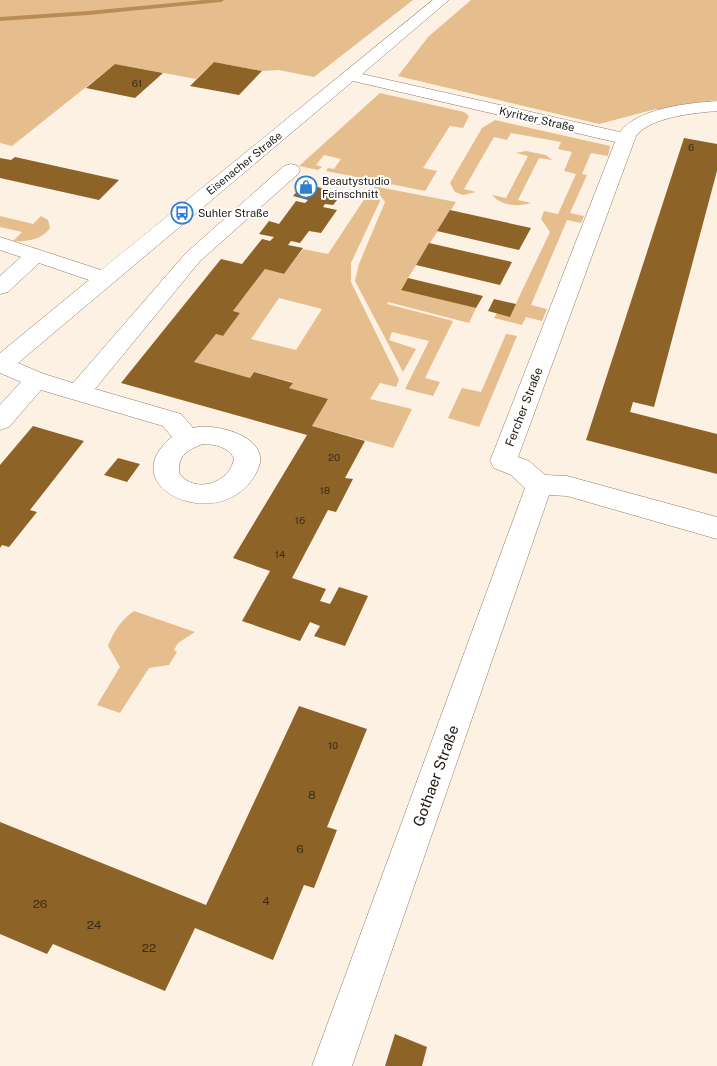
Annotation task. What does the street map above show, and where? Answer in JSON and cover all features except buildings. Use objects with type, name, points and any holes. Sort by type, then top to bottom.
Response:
[{"type":"street","name":"Eisenacher Straße","points":[[188,439],[172,420],[36,380],[1,365],[442,0]]},
{"type":"street","name":"Kyritzer Straße","points":[[351,76],[624,139]]},
{"type":"street","points":[[624,139],[632,128],[647,120],[699,107],[717,106]]},
{"type":"street","name":"Fercher Straße","points":[[539,485],[520,468],[503,461],[624,139]]},
{"type":"street","points":[[78,393],[193,257],[291,170]]},
{"type":"street","points":[[0,244],[105,278]]},
{"type":"street","points":[[0,287],[36,255]]},
{"type":"street","points":[[0,421],[36,380]]},
{"type":"street","points":[[539,485],[567,486],[717,528]]},
{"type":"street","name":"Gothaer Straße","points":[[332,1066],[539,485]]},
{"type":"shaded area","points":[[0,0],[413,0],[314,77],[279,70],[262,71],[214,62],[196,79],[115,64],[12,146],[0,143]]},
{"type":"shaded area","points":[[471,0],[717,0],[717,100],[660,111],[656,109],[599,124],[398,76],[428,37]]},
{"type":"shaded area","points":[[380,93],[464,112],[469,116],[463,128],[450,126],[423,168],[437,171],[425,191],[326,171],[328,168],[334,169],[341,159],[324,155],[316,165],[322,167],[318,170],[299,166]]},
{"type":"shaded area","points":[[495,120],[610,146],[608,156],[591,153],[582,174],[587,175],[570,213],[584,216],[581,223],[567,220],[531,305],[547,309],[542,321],[526,317],[522,325],[494,318],[497,313],[510,316],[550,232],[541,219],[544,211],[558,214],[576,174],[564,171],[572,152],[558,149],[561,142],[511,133],[507,140],[494,137],[464,189],[476,192],[463,195],[455,192],[450,183],[482,128]]},
{"type":"shaded area","points":[[526,151],[546,155],[552,160],[539,158],[518,200],[531,203],[515,205],[496,199],[492,195],[506,198],[528,156],[516,153]]},
{"type":"shaded area","points":[[373,186],[456,202],[401,289],[476,308],[469,323],[388,302],[387,304],[453,321],[425,378],[440,382],[433,396],[405,389],[429,341],[392,332],[389,340],[416,349],[403,372],[355,281],[359,264],[385,202]]},
{"type":"shaded area","points":[[371,189],[379,196],[380,201],[351,263],[351,282],[399,380],[396,387],[380,383],[370,399],[412,409],[393,448],[312,426],[327,399],[289,388],[292,382],[254,372],[250,378],[194,362],[216,334],[223,336],[240,313],[233,311],[265,269],[284,274],[303,249],[328,254]],"holes":[[[279,298],[322,309],[296,350],[251,339]]]},
{"type":"shaded area","points":[[0,216],[33,224],[41,216],[48,220],[50,228],[38,238],[13,241],[22,232],[0,227]]},
{"type":"shaded area","points":[[506,334],[517,336],[479,427],[448,418],[462,388],[481,392]]},
{"type":"shaded area","points":[[134,611],[195,632],[178,643],[174,650],[177,652],[169,665],[149,668],[120,713],[97,705],[120,667],[108,646],[118,627]]},
{"type":"waterway","points":[[0,19],[88,13],[221,0]]},
{"type":"place","name":"Beautystudio Feinschnitt","points":[[306,187]]},
{"type":"place","name":"Suhler Straße","points":[[182,213]]}]
